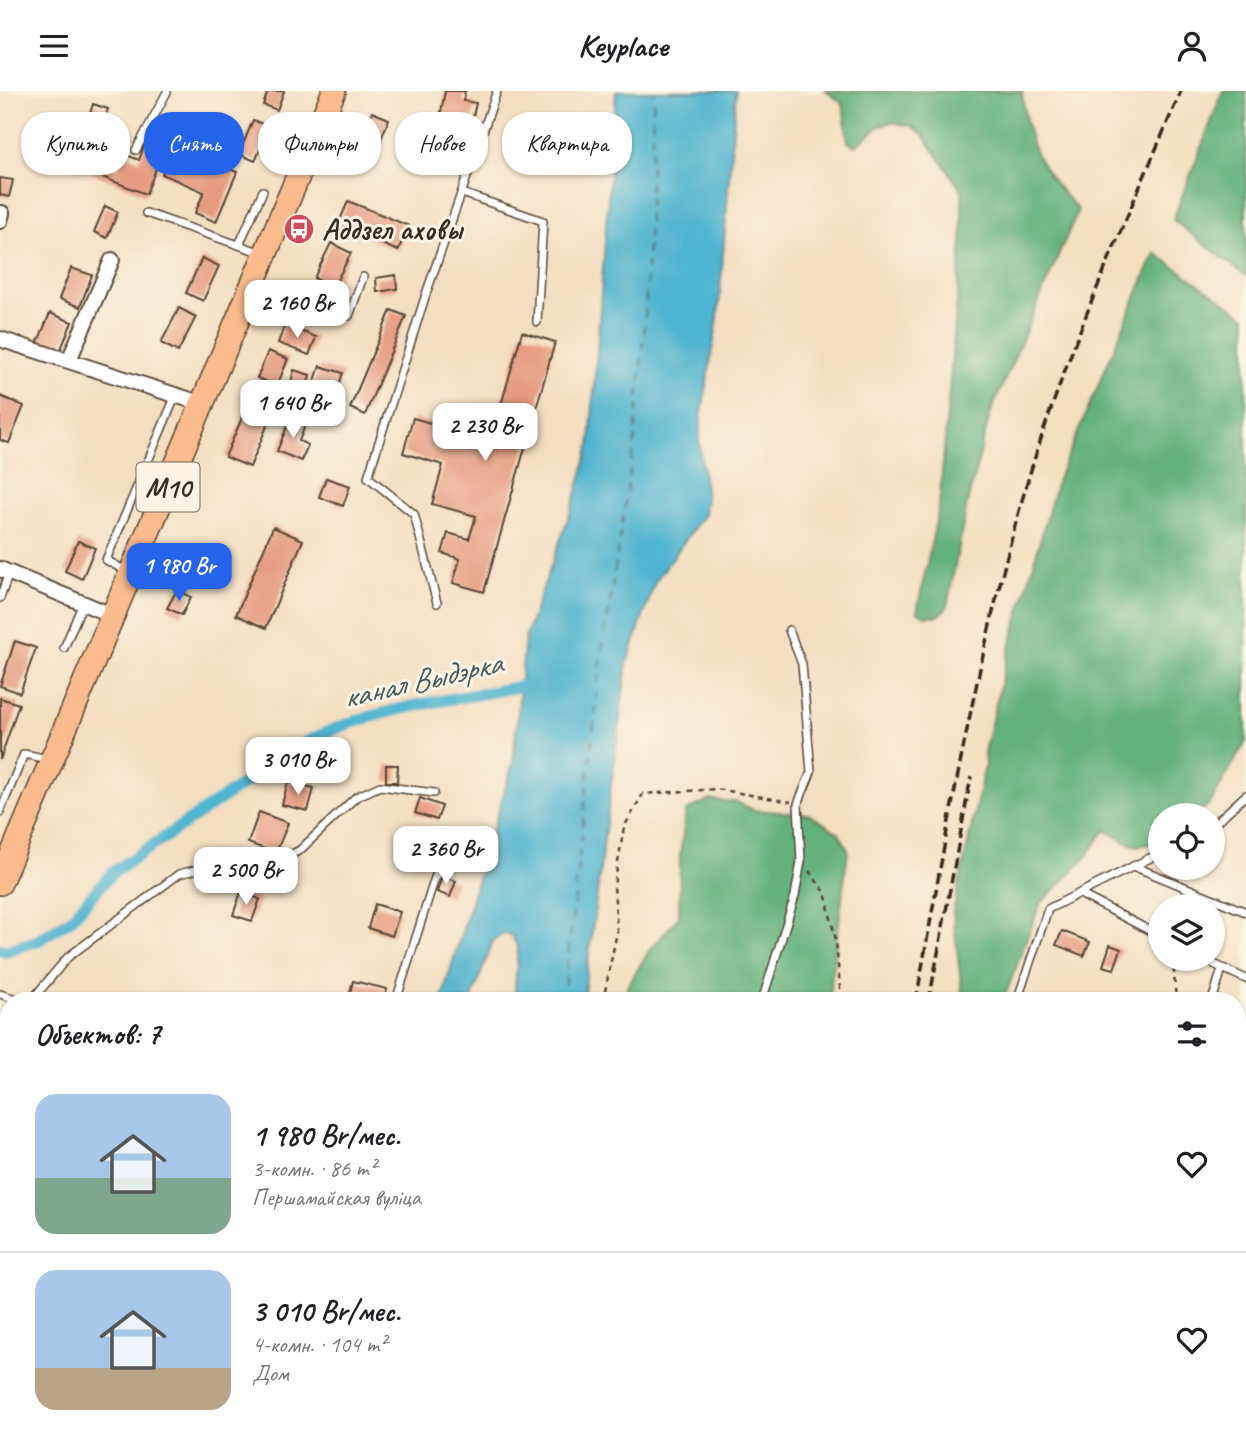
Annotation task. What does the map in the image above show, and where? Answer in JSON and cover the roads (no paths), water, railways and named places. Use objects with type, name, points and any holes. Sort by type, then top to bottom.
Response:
[{"type":"main road","name":"М10","points":[[0,883],[334,91]]},
{"type":"street","points":[[69,360],[112,260]]},
{"type":"street","points":[[0,339],[203,404]]},
{"type":"street","points":[[5,571],[114,616]]},
{"type":"lane","points":[[136,150],[166,91]]},
{"type":"lane","points":[[437,603],[414,514],[368,477],[496,91]]},
{"type":"lane","points":[[239,245],[263,191]]},
{"type":"lane","points":[[462,193],[543,221],[537,322]]},
{"type":"lane","points":[[146,213],[266,255]]},
{"type":"lane","points":[[254,282],[349,316],[363,277]]},
{"type":"lane","points":[[131,574],[106,560],[176,395]]},
{"type":"lane","points":[[0,598],[5,571]]},
{"type":"lane","points":[[64,648],[83,603]]},
{"type":"lane","points":[[765,992],[795,896],[801,861],[798,804],[811,772],[802,664],[789,630]]},
{"type":"lane","points":[[0,812],[24,754],[52,760]]},
{"type":"lane","points":[[39,992],[68,957],[179,874],[215,865],[272,865],[300,851],[356,797],[380,786],[433,793]]},
{"type":"lane","points":[[1225,814],[1246,795]]},
{"type":"lane","points":[[399,992],[449,833]]},
{"type":"lane","points":[[1020,992],[1048,909],[1148,859]]},
{"type":"lane","points":[[1133,866],[1246,912]]},
{"type":"lane","points":[[1080,894],[1148,930]]},
{"type":"lane","points":[[1225,970],[1246,979]]},
{"type":"lane","points":[[1215,992],[1221,971]]},
{"type":"water","points":[[616,91],[736,91],[718,317],[699,439],[706,498],[704,514],[655,582],[627,663],[584,992],[515,992],[518,947],[511,935],[505,933],[493,941],[474,992],[444,992],[513,763],[525,638],[574,502],[590,445],[610,175],[632,175],[632,112],[614,112]]},
{"type":"waterway","name":"канал Выдэрка","points":[[0,949],[6,951],[39,940],[70,920],[112,873],[299,746],[327,732],[385,713],[536,683]]},
{"type":"railway","points":[[918,992],[951,808],[978,680],[1025,490],[1077,338],[1181,91]]},
{"type":"railway","points":[[931,992],[971,777]]},
{"type":"place","name":"Аддзел аховы","points":[[299,229]]}]
